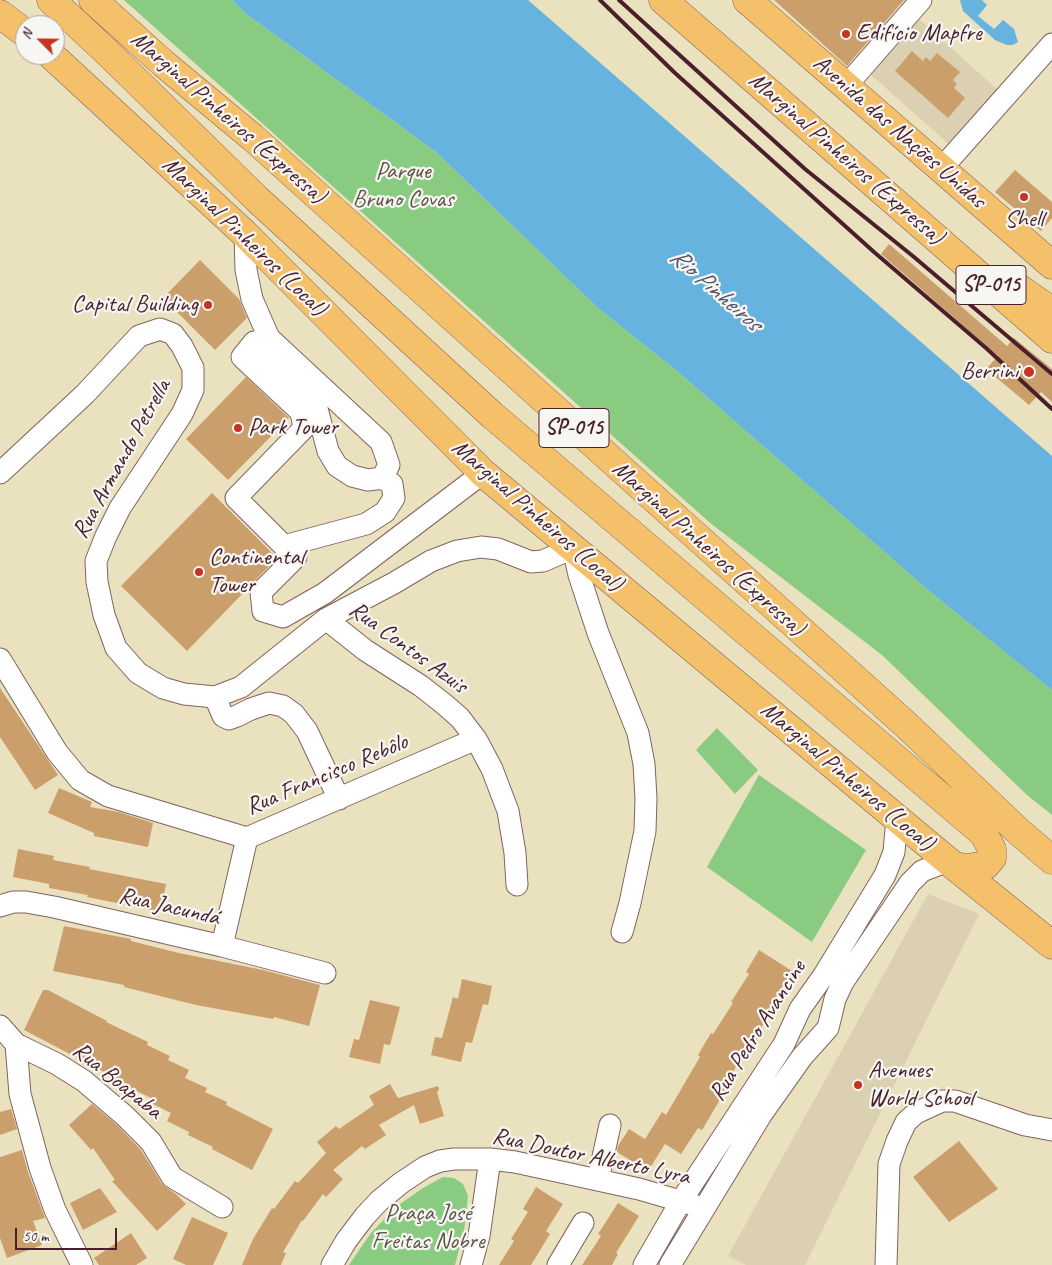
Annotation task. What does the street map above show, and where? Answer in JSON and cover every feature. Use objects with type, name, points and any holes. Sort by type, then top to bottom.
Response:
[{"type":"highway","points":[[51,0],[257,199],[492,415],[983,833],[992,849],[992,858],[986,865],[968,868],[951,864]]},
{"type":"highway","name":"Marginal Pinheiros (Expressa)","points":[[93,0],[164,64],[252,137],[904,723],[1018,832],[1052,860]]},
{"type":"highway","name":"Marginal Pinheiros (Expressa)","points":[[663,0],[1052,339]]},
{"type":"highway","points":[[684,0],[751,77]]},
{"type":"highway","name":"Avenida das Nações Unidas","points":[[747,0],[1051,262]]},
{"type":"highway","points":[[0,14],[15,25]]},
{"type":"highway","name":"Marginal Pinheiros (Local)","points":[[62,65],[244,234],[483,472],[951,864],[1052,946]]},
{"type":"highway","points":[[930,232],[1052,311]]},
{"type":"street","points":[[846,86],[921,0]]},
{"type":"street","points":[[941,169],[1052,44]]},
{"type":"street","points":[[244,234],[246,270],[252,299],[269,338],[381,442],[389,466],[382,478]]},
{"type":"street","name":"Rua Armando Petrella","points":[[0,473],[84,394],[139,336],[160,329],[173,334],[182,346],[193,368],[193,390],[182,414],[120,508],[96,561],[97,582],[104,615],[116,648],[138,673],[162,688],[184,694],[215,697],[240,687],[326,619],[431,561],[457,551],[482,547],[498,549],[531,562],[543,561],[573,548]]},
{"type":"street","points":[[284,546],[366,524],[385,512],[394,498],[392,484],[382,478],[368,480],[352,476],[337,466],[314,430],[236,498],[284,546],[296,557],[261,592],[263,611],[283,617],[325,594],[483,472]]},
{"type":"street","points":[[573,548],[579,575],[598,633],[638,732],[644,764],[645,830],[635,884],[622,932]]},
{"type":"street","name":"Rua Contos Azuis","points":[[326,619],[365,650],[444,704],[460,718],[476,739],[492,768],[508,812],[515,853],[517,885]]},
{"type":"street","name":"Rua Francisco Rebôlo","points":[[0,659],[57,752],[80,780],[108,796],[247,838],[476,739]]},
{"type":"street","points":[[215,697],[223,716],[229,719],[269,703],[283,706],[294,714],[307,730],[339,799]]},
{"type":"street","name":"Rua Pedro Avancine","points":[[644,1265],[681,1201],[784,1044],[800,1008],[810,996],[885,875],[894,852],[897,818]]},
{"type":"street","points":[[222,946],[247,838]]},
{"type":"street","points":[[894,852],[910,860],[922,871]]},
{"type":"street","name":"Rua Pedro Avancine","points":[[670,1265],[762,1115],[802,1057],[828,1028],[833,1007],[843,982],[910,883],[922,871],[951,864]]},
{"type":"street","name":"Rua Jacundá","points":[[0,906],[13,902],[45,905],[222,946],[324,973]]},
{"type":"street","points":[[810,996],[823,999],[833,1007]]},
{"type":"street","points":[[794,1022],[798,1032],[814,1042]]},
{"type":"street","points":[[0,1026],[16,1044],[20,1094],[32,1144],[55,1210],[82,1265]]},
{"type":"street","name":"Rua Boapaba","points":[[16,1044],[57,1064],[84,1081],[125,1116],[151,1142],[172,1177],[222,1207]]},
{"type":"street","points":[[886,1265],[889,1164],[896,1140],[906,1122],[916,1113],[942,1101],[955,1101],[1025,1125],[1052,1130]]},
{"type":"street","points":[[598,1180],[610,1125]]},
{"type":"street","points":[[471,1265],[479,1236],[490,1159]]},
{"type":"street","name":"Rua Doutor Alberto Lyra","points":[[332,1265],[346,1241],[379,1201],[425,1167],[440,1161],[490,1159],[515,1162],[598,1180],[681,1201],[704,1209]]},
{"type":"street","points":[[558,1265],[584,1223]]},
{"type":"shaded area","points":[[919,19],[999,91],[951,146],[870,74]]},
{"type":"shaded area","name":"Avenues World School","points":[[928,894],[979,914],[805,1265],[746,1265],[728,1256]]},
{"type":"green space","name":"Parque Bruno Covas","points":[[124,0],[232,0],[245,13],[436,152],[598,308],[677,371],[934,595],[1052,690],[1052,815],[1027,795],[882,655],[709,522]]},
{"type":"green space","points":[[717,728],[758,770],[735,794],[696,750]]},
{"type":"green space","points":[[759,775],[866,850],[812,942],[707,867]]},
{"type":"green space","name":"Praça José Freitas Nobre","points":[[443,1177],[454,1178],[463,1184],[468,1196],[464,1231],[455,1265],[349,1265],[371,1233],[397,1206]]},
{"type":"water","name":"Rio Pinheiros","points":[[232,0],[528,0],[1052,456],[1052,690],[934,595],[677,371],[598,308],[436,152],[245,13]]},
{"type":"water","points":[[960,0],[982,0],[987,5],[978,16],[994,29],[1003,20],[1014,29],[1018,42],[1013,45],[1007,45],[995,40],[963,11]]},
{"type":"building","name":"Edifício Mapfre","points":[[774,0],[904,0],[847,66]]},
{"type":"building","points":[[912,51],[923,61],[926,57],[930,61],[937,53],[960,72],[953,80],[957,84],[954,88],[965,98],[948,118],[895,71]]},
{"type":"building","name":"Shell","points":[[1015,170],[1052,202],[1052,218],[1041,231],[995,192]]},
{"type":"building","points":[[889,244],[1007,346],[1014,338],[1052,369],[1052,402],[1041,392],[1029,405],[986,369],[998,356],[881,254]]},
{"type":"building","name":"Capital Building","points":[[200,260],[239,299],[247,318],[215,350],[163,298]]},
{"type":"building","name":"Park Tower","points":[[246,377],[289,418],[228,480],[186,439]]},
{"type":"building","name":"Continental Tower","points":[[212,493],[277,558],[187,651],[121,586]]},
{"type":"building","points":[[0,688],[58,775],[35,790],[0,737]]},
{"type":"building","points":[[59,788],[92,802],[90,807],[119,812],[153,823],[148,847],[94,836],[94,833],[48,813]]},
{"type":"building","points":[[18,849],[54,856],[53,860],[90,867],[89,869],[166,884],[161,912],[87,897],[88,895],[49,888],[49,884],[13,877]]},
{"type":"building","points":[[64,926],[131,939],[131,941],[179,953],[263,970],[320,985],[309,1026],[274,1017],[273,1019],[196,1005],[124,987],[124,985],[53,971]]},
{"type":"building","points":[[759,950],[792,971],[774,1000],[777,1001],[761,1028],[763,1029],[749,1051],[747,1049],[728,1080],[731,1081],[702,1130],[698,1128],[681,1154],[665,1144],[648,1171],[617,1152],[618,1146],[629,1129],[645,1139],[662,1112],[666,1115],[700,1057],[698,1055],[711,1033],[713,1034],[733,1003],[731,1002],[749,974],[746,972]]},
{"type":"building","points":[[462,979],[492,986],[488,1005],[483,1004],[472,1043],[466,1042],[461,1062],[431,1055],[435,1037],[442,1038],[453,997],[458,999]]},
{"type":"building","points":[[43,990],[48,990],[106,1022],[148,1042],[147,1045],[170,1056],[168,1060],[189,1070],[185,1078],[207,1088],[205,1092],[227,1102],[226,1105],[273,1129],[252,1170],[212,1149],[213,1147],[188,1135],[189,1132],[167,1121],[171,1113],[149,1102],[151,1098],[24,1030]]},
{"type":"building","points":[[370,1000],[400,1007],[390,1045],[384,1044],[380,1064],[349,1057],[354,1039],[359,1040]]},
{"type":"building","points":[[390,1084],[398,1098],[438,1086],[439,1090],[437,1092],[444,1116],[420,1124],[414,1105],[379,1125],[386,1135],[365,1149],[362,1146],[333,1170],[343,1179],[326,1197],[323,1194],[302,1220],[283,1252],[286,1253],[281,1265],[242,1265],[253,1239],[272,1208],[274,1209],[295,1181],[298,1183],[326,1153],[317,1142],[336,1126],[339,1129],[374,1105],[369,1096]]},
{"type":"building","points":[[92,1104],[117,1125],[141,1150],[162,1184],[186,1204],[157,1231],[112,1181],[115,1180],[93,1148],[91,1150],[69,1125]]},
{"type":"building","points":[[11,1109],[17,1129],[0,1135],[0,1112]]},
{"type":"building","points":[[959,1141],[998,1189],[949,1222],[913,1177]]},
{"type":"building","points":[[22,1150],[45,1218],[33,1221],[42,1245],[7,1258],[0,1238],[0,1157]]},
{"type":"building","points":[[536,1187],[563,1204],[546,1231],[550,1234],[531,1265],[499,1265],[514,1241],[511,1239],[528,1212],[523,1209]]},
{"type":"building","points":[[100,1188],[117,1212],[83,1230],[70,1203]]},
{"type":"building","points":[[618,1203],[639,1216],[616,1253],[618,1254],[612,1265],[582,1265],[601,1236],[598,1234]]},
{"type":"building","points":[[192,1217],[228,1233],[213,1265],[186,1265],[173,1259]]},
{"type":"building","points":[[131,1233],[147,1258],[136,1265],[99,1265],[94,1258]]},
{"type":"railway","points":[[600,0],[675,73],[874,252],[986,348],[1052,409]]},
{"type":"railway","points":[[619,0],[805,169],[914,257],[1052,374]]},
{"type":"place","name":"Edifício Mapfre","points":[[846,34]]},
{"type":"place","name":"Shell","points":[[1024,197]]},
{"type":"place","name":"Capital Building","points":[[208,305]]},
{"type":"place","name":"Berrini","points":[[1029,372]]},
{"type":"place","name":"Park Tower","points":[[238,428]]},
{"type":"place","name":"Continental Tower","points":[[199,572]]},
{"type":"place","name":"Avenues World School","points":[[858,1085]]}]
